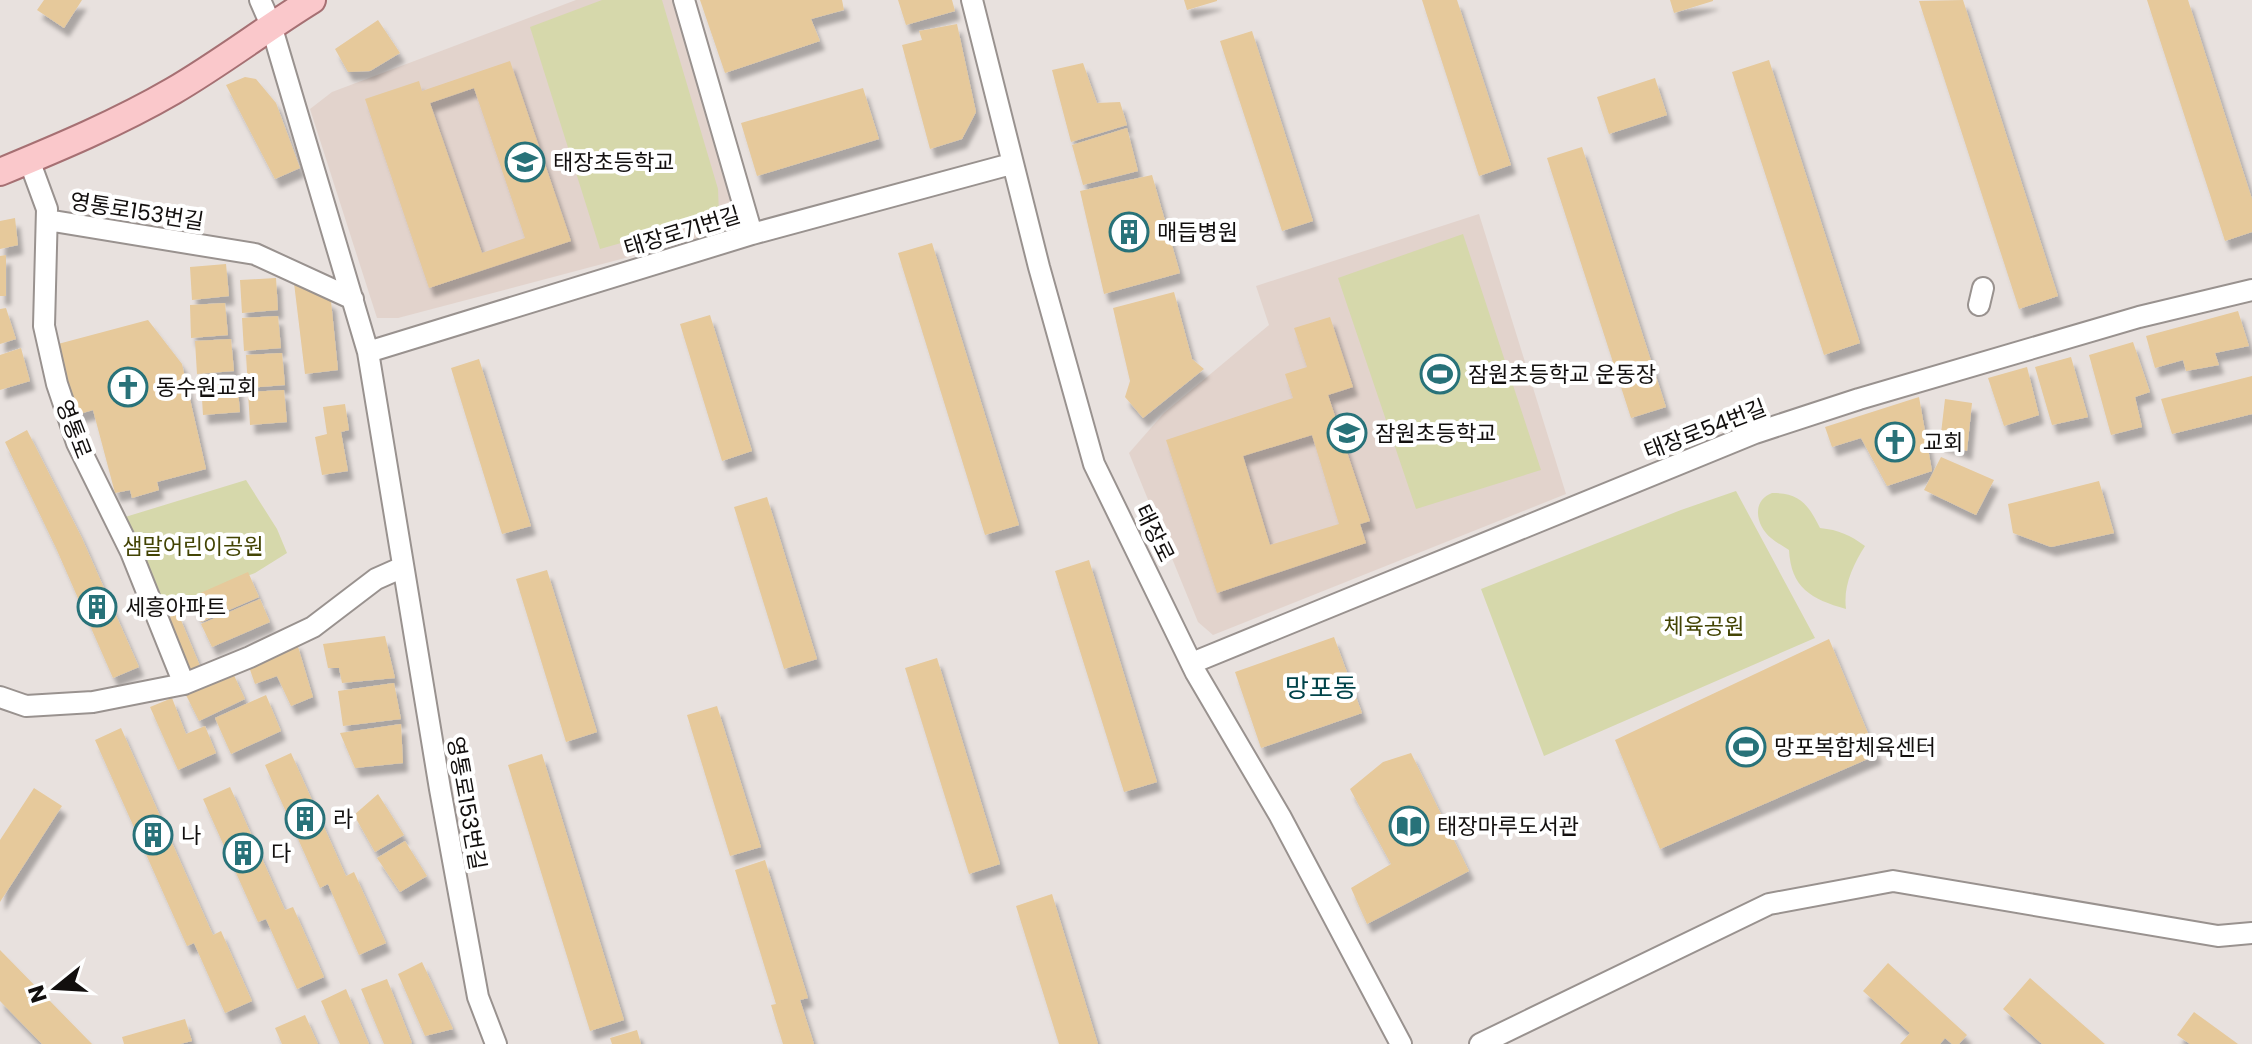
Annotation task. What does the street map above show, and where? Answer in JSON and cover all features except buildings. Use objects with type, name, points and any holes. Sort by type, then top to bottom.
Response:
[{"type":"main road","points":[[0,172],[70,143],[173,91],[312,0]]},
{"type":"street","name":"영통로153번길","points":[[260,0],[271,25],[368,352],[440,789],[478,997],[496,1044]]},
{"type":"street","points":[[684,0],[752,234]]},
{"type":"street","name":"태장로","points":[[972,0],[1011,164],[1094,464],[1196,673],[1280,816],[1401,1044]]},
{"type":"street","name":"영통로","points":[[29,160],[47,209],[44,326],[57,384],[77,443],[131,552],[184,684]]},
{"type":"street","name":"태장로71번길","points":[[368,352],[752,234],[1011,164]]},
{"type":"street","name":"영통로153번길","points":[[47,220],[255,254],[353,299]]},
{"type":"street","name":"태장로54번길","points":[[1192,663],[1755,433],[1859,399],[2139,317],[2252,290]]},
{"type":"street","points":[[0,697],[26,706],[93,702],[184,684],[313,627],[376,579],[403,567]]},
{"type":"street","points":[[1480,1044],[1769,904],[1893,881],[2218,936],[2252,933]]},
{"type":"shaded area","name":"태장초등학교","points":[[576,0],[673,0],[739,216],[727,231],[398,318],[377,318],[310,109],[332,92]]},
{"type":"shaded area","name":"잠원초등학교","points":[[1479,214],[1566,494],[1213,635],[1198,622],[1129,453],[1164,413],[1269,325],[1256,286]]},
{"type":"green space","points":[[602,0],[662,0],[718,189],[719,215],[600,249],[530,27]]},
{"type":"green space","name":"잠원초등학교 운동장","points":[[1463,234],[1541,470],[1416,509],[1338,278]]},
{"type":"green space","name":"샘말어린이공원","points":[[246,480],[277,529],[287,553],[255,573],[161,609],[122,518]]},
{"type":"green space","name":"체육공원","points":[[1736,491],[1815,638],[1544,756],[1481,589]]},
{"type":"green space","points":[[1772,493],[1796,498],[1807,506],[1820,528],[1844,534],[1865,546],[1850,576],[1846,609],[1823,601],[1805,590],[1794,574],[1789,550],[1771,538],[1762,527],[1758,508]]},
{"type":"place","name":"태장초등학교","points":[[525,162]]},
{"type":"place","name":"매듭병원","points":[[1129,232]]},
{"type":"place","name":"잠원초등학교 운동장","points":[[1440,374]]},
{"type":"place","name":"동수원교회","points":[[128,387]]},
{"type":"place","name":"잠원초등학교","points":[[1347,433]]},
{"type":"place","name":"교회","points":[[1895,442]]},
{"type":"place","name":"세흥아파트","points":[[97,607]]},
{"type":"place","name":"망포복합체육센터","points":[[1746,747]]},
{"type":"place","name":"라","points":[[305,819]]},
{"type":"place","name":"태장마루도서관","points":[[1409,826]]},
{"type":"place","name":"나","points":[[153,835]]},
{"type":"place","name":"다","points":[[243,853]]},
{"type":"district","name":"망포동","points":[[1321,688]]}]
